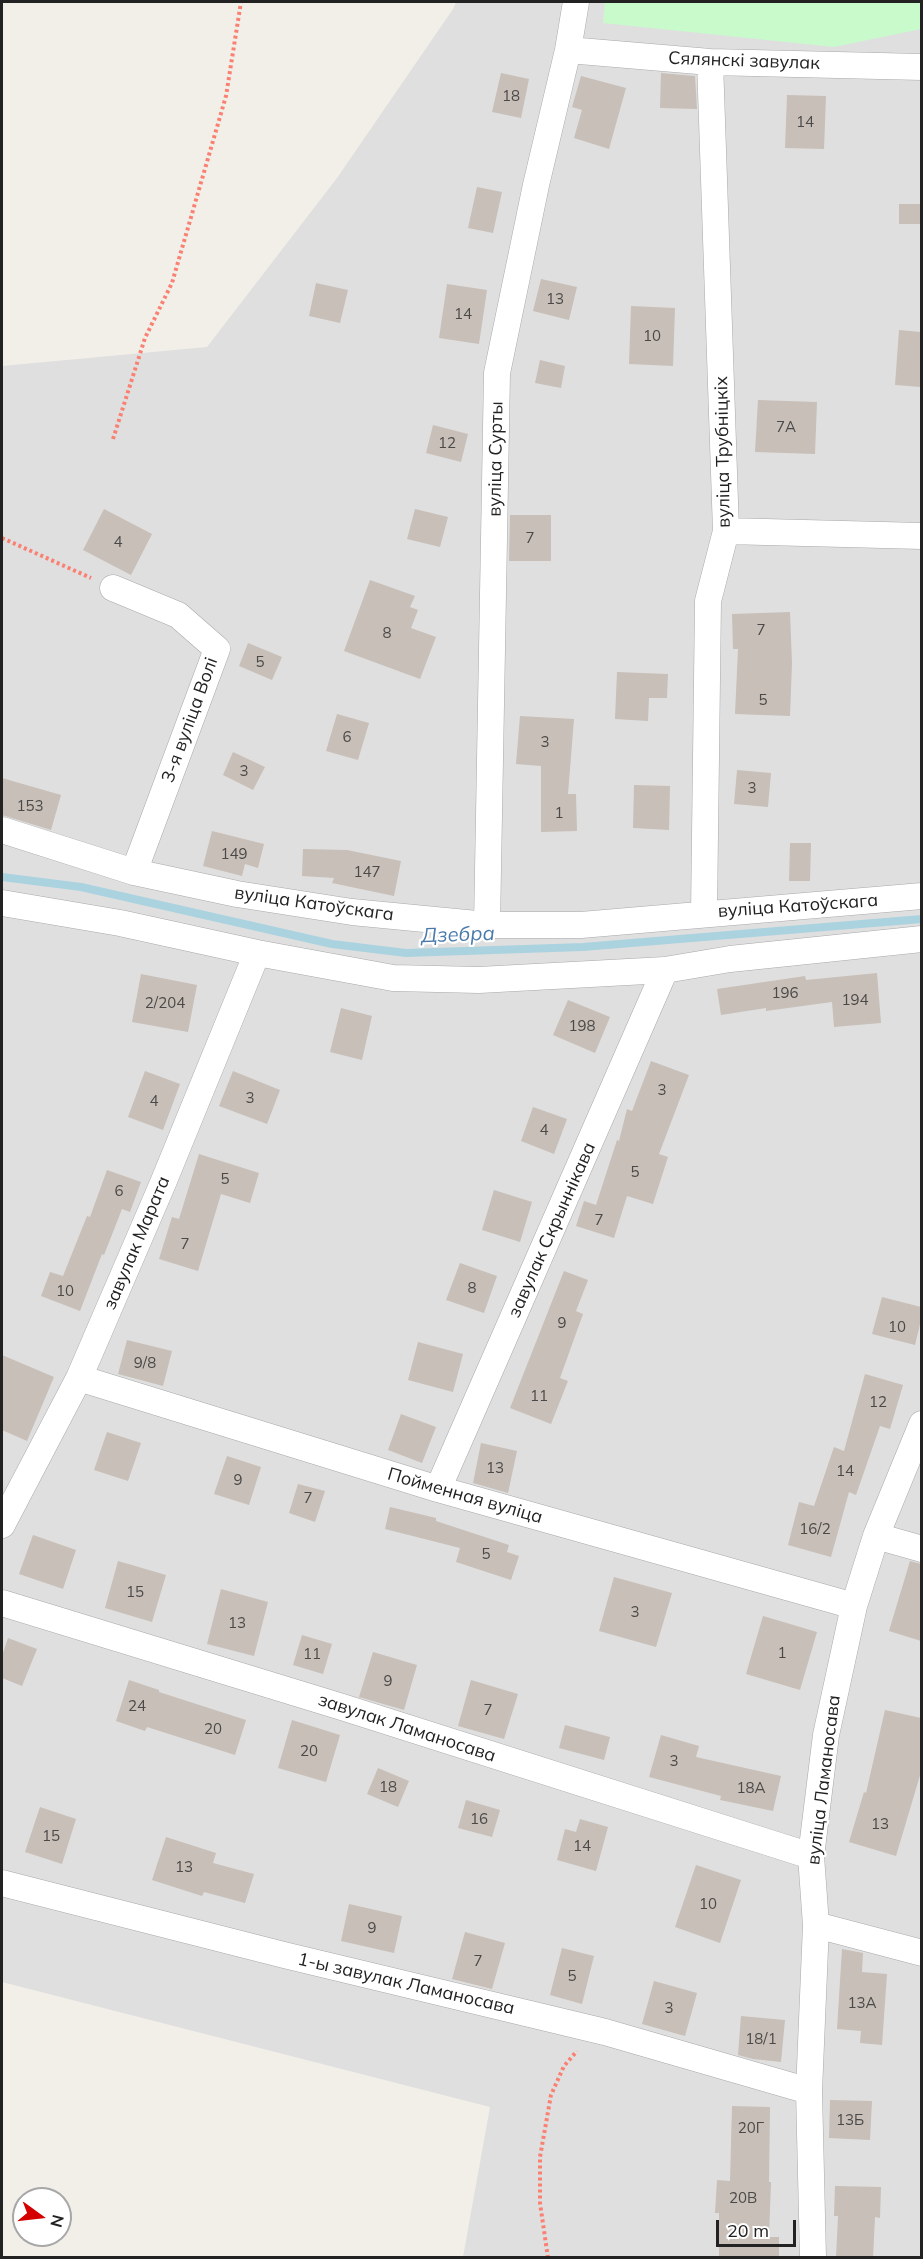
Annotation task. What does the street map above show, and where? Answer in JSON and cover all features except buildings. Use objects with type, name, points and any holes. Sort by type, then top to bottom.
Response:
[{"type":"street","name":"вуліца Сурты","points":[[487,925],[497,373],[536,185],[568,50],[576,2]]},
{"type":"street","name":"Сялянскі завулак","points":[[568,50],[710,62],[921,68]]},
{"type":"street","name":"вуліца Трубніцкіх","points":[[704,913],[708,601],[726,531],[710,62]]},
{"type":"street","points":[[726,531],[921,536]]},
{"type":"street","name":"3-я вуліца Волі","points":[[113,588],[178,615],[217,649],[134,872]]},
{"type":"street","name":"вуліца Катоўскага","points":[[2,830],[134,872],[237,894],[352,912],[487,925],[581,925],[921,896]]},
{"type":"street","points":[[2,903],[120,923],[257,953],[393,978],[479,980],[665,970],[730,959],[921,939]]},
{"type":"street","name":"завулак Марата","points":[[2,1525],[79,1378],[163,1183],[257,953]]},
{"type":"street","name":"завулак Скрыннікава","points":[[438,1489],[665,970]]},
{"type":"street","name":"Пойменная вуліца","points":[[79,1378],[438,1489],[854,1606]]},
{"type":"street","name":"вуліца Ламаносава","points":[[813,2258],[809,2091],[816,1925],[811,1856],[826,1735],[854,1606],[876,1536],[921,1424]]},
{"type":"street","points":[[876,1536],[921,1549]]},
{"type":"street","name":"завулак Ламаносава","points":[[2,1603],[811,1856]]},
{"type":"street","name":"1-ы завулак Ламаносава","points":[[2,1883],[284,1955],[605,2032],[809,2091]]},
{"type":"street","points":[[816,1925],[921,1953]]},
{"type":"path","points":[[113,439],[145,338],[172,284],[226,96],[241,2]]},
{"type":"path","points":[[2,538],[113,588]]},
{"type":"path","points":[[548,2258],[540,2203],[540,2157],[551,2095],[564,2066],[582,2046],[605,2032]]},
{"type":"shaded area","points":[[456,2],[921,2],[921,2257],[463,2257],[490,2107],[2,1982],[2,366],[207,347],[337,178]]},
{"type":"green space","points":[[605,2],[921,2],[921,29],[834,47],[603,23]]},
{"type":"waterway","name":"Дзебра","points":[[2,877],[81,887],[332,944],[406,953],[583,947],[922,919]]}]
